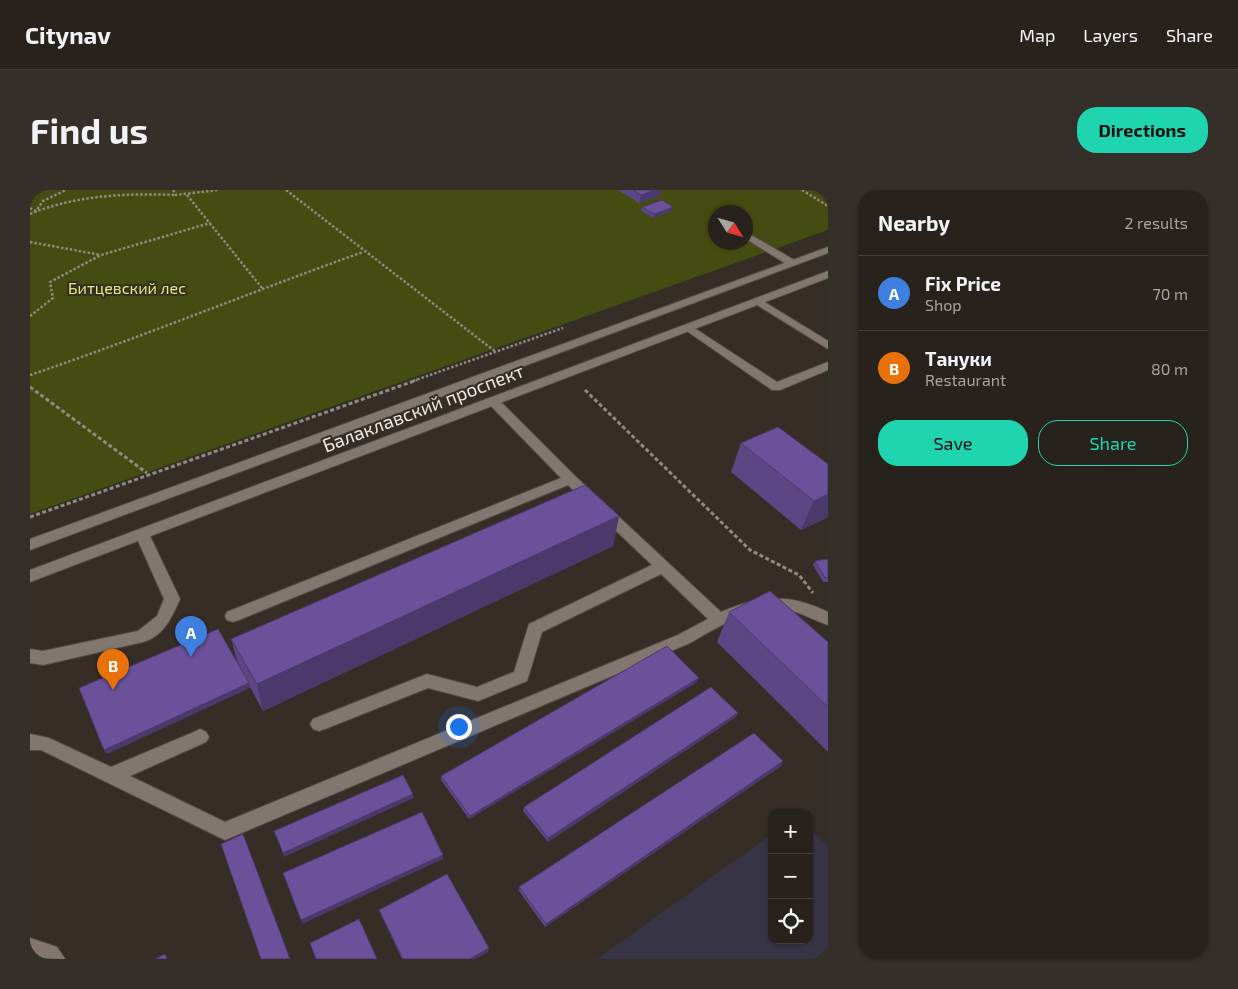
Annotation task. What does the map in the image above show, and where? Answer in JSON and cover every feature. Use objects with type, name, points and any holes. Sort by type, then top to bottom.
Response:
[{"type":"main road","points":[[753,239],[792,263]]},
{"type":"main road","name":"Балаклавский проспект","points":[[30,545],[828,250]]},
{"type":"main road","name":"Балаклавский проспект","points":[[30,576],[827,275]]},
{"type":"main road","points":[[758,301],[828,346]]},
{"type":"main road","points":[[688,327],[776,388],[828,366]]},
{"type":"main road","points":[[494,402],[570,479],[719,620]]},
{"type":"main road","points":[[233,616],[570,479]]},
{"type":"main road","points":[[30,656],[43,658],[143,636],[163,620],[172,598],[142,534]]},
{"type":"main road","points":[[319,724],[427,681],[478,694],[521,676],[535,628],[662,566]]},
{"type":"main road","points":[[30,742],[43,743],[225,831],[684,640],[719,620],[758,604],[785,603],[813,610],[828,619]]},
{"type":"main road","points":[[111,776],[200,737]]},
{"type":"main road","points":[[30,948],[50,954],[55,959]]},
{"type":"path","points":[[36,211],[43,201],[66,190]]},
{"type":"path","points":[[173,190],[176,195]]},
{"type":"path","points":[[30,214],[36,211],[105,197],[159,194],[187,195],[218,190]]},
{"type":"path","points":[[286,190],[496,352]]},
{"type":"path","points":[[802,190],[828,206]]},
{"type":"path","points":[[187,195],[262,288]]},
{"type":"path","points":[[30,208],[36,211]]},
{"type":"path","points":[[30,316],[53,298],[50,282],[101,255],[210,223]]},
{"type":"path","points":[[30,242],[101,255]]},
{"type":"path","points":[[30,375],[119,345],[262,288],[364,252]]},
{"type":"path","points":[[30,517],[563,328]]},
{"type":"path","points":[[30,388],[147,473]]},
{"type":"path","points":[[586,390],[750,550],[799,575],[816,597],[813,610]]},
{"type":"shaded area","points":[[813,832],[828,847],[828,959],[597,959],[768,837],[768,944],[813,944]]},
{"type":"green space","name":"Битцевский лес","points":[[30,190],[828,190],[828,230],[30,514]]},
{"type":"building","points":[[633,190],[655,190],[641,195]]},
{"type":"building","points":[[662,200],[673,207],[654,214],[642,207]]},
{"type":"building","points":[[778,427],[828,464],[828,494],[814,501],[741,443]]},
{"type":"building","points":[[585,485],[619,516],[257,684],[231,639]]},
{"type":"building","points":[[828,559],[828,578],[825,578],[815,561]]},
{"type":"building","points":[[770,591],[828,642],[828,707],[729,612]]},
{"type":"building","points":[[218,629],[249,683],[104,750],[79,688]]},
{"type":"building","points":[[667,646],[699,678],[470,816],[441,776]]},
{"type":"building","points":[[711,687],[738,713],[548,838],[524,807]]},
{"type":"building","points":[[754,733],[783,761],[546,924],[519,887]]},
{"type":"building","points":[[403,775],[413,794],[283,853],[274,831]]},
{"type":"building","points":[[422,812],[443,855],[301,920],[283,873]]},
{"type":"building","points":[[243,834],[290,959],[261,959],[221,844]]},
{"type":"building","points":[[447,874],[489,948],[470,959],[403,959],[379,910]]},
{"type":"building","points":[[359,919],[377,959],[316,959],[310,943]]},
{"type":"building","points":[[165,954],[167,959],[155,959]]},
{"type":"place","name":"Fix Price","points":[[191,657]]},
{"type":"place","name":"Тануки","points":[[113,690]]}]
